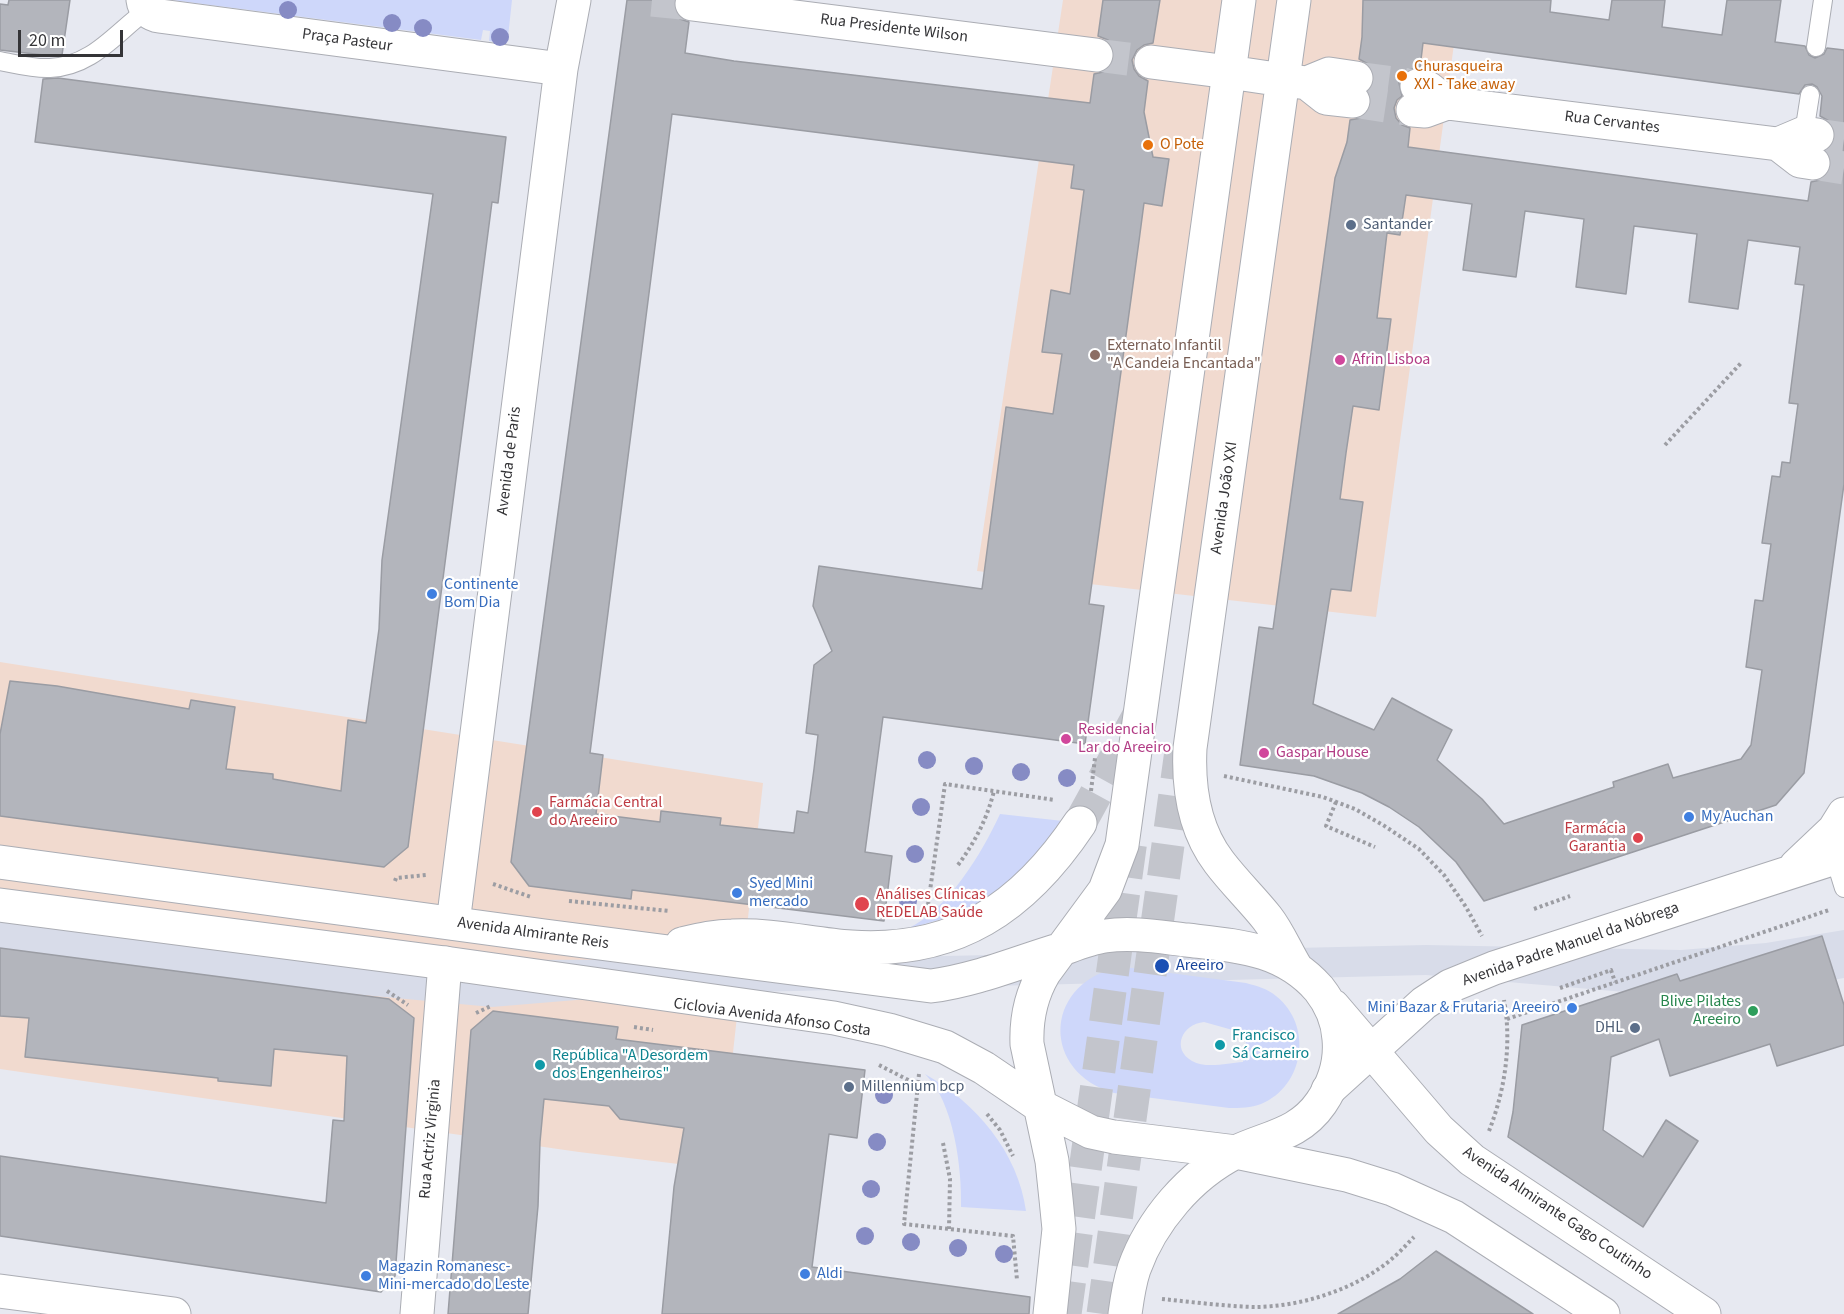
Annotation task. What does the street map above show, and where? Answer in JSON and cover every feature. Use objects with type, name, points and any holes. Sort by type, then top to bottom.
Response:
[{"type":"main road","name":"Avenida de Paris","points":[[445,963],[453,923],[561,69],[574,0]]},
{"type":"main road","points":[[1050,1314],[1059,1229],[1052,1161],[1027,1044],[1026,1025],[1036,987],[1105,890],[1122,845],[1239,0]]},
{"type":"main road","name":"Avenida João XXI","points":[[1294,0],[1295,81],[1190,748],[1189,771],[1190,793],[1205,839],[1218,861],[1269,920],[1295,966]]},
{"type":"main road","name":"Rua Presidente Wilson","points":[[692,4],[1096,55]]},
{"type":"main road","name":"Praça Pasteur","points":[[145,5],[153,15],[561,69]]},
{"type":"main road","points":[[1151,62],[1295,81],[1329,74],[1354,90]]},
{"type":"main road","name":"Rua Cervantes","points":[[1415,98],[1428,88],[1447,102],[1803,144]]},
{"type":"main road","points":[[1788,873],[1834,831],[1844,814]]},
{"type":"main road","points":[[657,950],[730,936],[753,936],[871,948],[922,943],[943,937],[973,925],[1013,900],[1047,867],[1080,823]]},
{"type":"main road","name":"Avenida Almirante Reis","points":[[0,862],[931,986],[969,980],[1104,936],[1133,934],[1239,946],[1265,952],[1295,966]]},
{"type":"main road","name":"Avenida Padre Manuel da Nóbrega","points":[[1328,1090],[1424,1003],[1450,986],[1494,968],[1788,873],[1841,867]]},
{"type":"main road","points":[[0,905],[445,963],[834,1018],[890,1030],[945,1047],[965,1056],[1040,1106],[1091,1132],[1236,1152],[1347,1175],[1392,1189],[1454,1217],[1603,1314]]},
{"type":"main road","name":"Rua Actriz Virginia","points":[[417,1314],[445,963]]},
{"type":"main road","name":"Avenida Almirante Gago Coutinho","points":[[1295,966],[1310,979],[1439,1130],[1472,1160],[1704,1314]]},
{"type":"main road","points":[[1125,1314],[1133,1272],[1141,1251],[1165,1211],[1188,1187],[1215,1165],[1236,1152],[1278,1137],[1308,1119],[1321,1103],[1335,1074],[1340,1047],[1335,1016],[1324,995]]},
{"type":"main road","points":[[0,1291],[174,1314]]},
{"type":"lane","points":[[1816,47],[1823,0]]},
{"type":"lane","points":[[0,61],[48,69],[81,62],[93,56],[145,5]]},
{"type":"lane","points":[[1803,144],[1810,95]]},
{"type":"path","points":[[1665,445],[1741,363]]},
{"type":"path","points":[[1218,775],[1296,790],[1355,809],[1419,849],[1444,875],[1466,908],[1494,968],[1502,991],[1507,1019],[1505,1069],[1500,1097],[1485,1139],[1472,1160]]},
{"type":"path","points":[[958,865],[979,834],[990,810],[994,791]]},
{"type":"path","points":[[1336,802],[1326,826],[1375,847]]},
{"type":"path","points":[[1534,909],[1570,896]]},
{"type":"path","points":[[1507,1019],[1834,909]]},
{"type":"path","points":[[1560,988],[1611,970],[1615,982]]},
{"type":"path","points":[[920,1071],[904,1224],[1013,1236],[1017,1281]]},
{"type":"path","points":[[986,1113],[1000,1130],[1014,1157]]},
{"type":"path","points":[[943,1143],[950,1179],[949,1229]]},
{"type":"path","points":[[1158,1299],[1256,1307],[1316,1297],[1353,1283],[1394,1257],[1418,1233],[1437,1208]]},
{"type":"shaded area","points":[[172,0],[512,0],[508,37],[502,43],[489,41],[490,31],[483,30],[481,40]]},
{"type":"shaded area","points":[[1063,0],[1460,0],[1376,617],[977,571]]},
{"type":"shaded area","points":[[0,662],[763,783],[720,1169],[579,1152],[0,1069]]},
{"type":"shaded area","points":[[1000,814],[1063,821],[1016,878],[969,909],[907,929],[922,920],[950,895],[984,846]]},
{"type":"shaded area","points":[[0,901],[495,960],[815,959],[1426,945],[1681,950],[1766,943],[1844,930],[1844,978],[1683,997],[1426,975],[636,995],[492,1007],[288,988],[0,949]]},
{"type":"shaded area","points":[[1115,968],[1132,968],[1246,983],[1266,990],[1288,1008],[1295,1023],[1299,1038],[1299,1054],[1295,1070],[1287,1084],[1276,1095],[1261,1104],[1249,1107],[1229,1108],[1114,1093],[1090,1082],[1074,1067],[1064,1049],[1060,1030],[1064,1010],[1074,993],[1091,978]],"holes":[[[1204,1022],[1247,1034],[1243,1062],[1204,1065],[1192,1061],[1182,1050],[1181,1044],[1185,1032],[1190,1027]]]},
{"type":"shaded area","points":[[925,1074],[961,1099],[992,1131],[1014,1169],[1026,1211],[961,1207],[960,1174],[954,1136],[943,1101]]},
{"type":"building","points":[[9,0],[70,0],[62,55],[52,56],[0,50],[0,4],[8,5]]},
{"type":"building","points":[[627,0],[674,0],[675,12],[680,19],[689,22],[685,53],[734,61],[1090,103],[1094,74],[1111,67],[1115,57],[1113,47],[1108,40],[1098,36],[1103,0],[1160,0],[1153,43],[1137,50],[1132,60],[1139,76],[1148,81],[1144,112],[1153,157],[1169,159],[1162,206],[1144,203],[1089,604],[1104,606],[1085,744],[883,717],[865,852],[892,856],[884,921],[632,890],[631,899],[529,886],[511,862]],"holes":[[[672,114],[1074,165],[1071,188],[1084,190],[1070,294],[1051,290],[1042,352],[1062,354],[1053,414],[1006,407],[982,589],[819,566],[813,606],[832,651],[814,665],[806,733],[818,735],[814,769],[808,813],[797,811],[794,833],[720,825],[721,818],[661,811],[660,822],[596,814],[603,755],[590,753]]]},
{"type":"building","points":[[1363,0],[1551,0],[1550,12],[1609,20],[1612,0],[1665,0],[1662,27],[1722,35],[1727,0],[1781,0],[1775,42],[1805,46],[1809,55],[1815,58],[1824,54],[1827,48],[1844,50],[1844,484],[1804,773],[1776,805],[1484,901],[1456,862],[1419,827],[1389,807],[1362,793],[1314,776],[1240,765],[1259,627],[1273,629],[1335,178],[1347,142],[1350,120],[1361,118],[1368,112],[1371,104],[1369,91],[1374,81],[1374,72],[1368,64],[1359,59]],"holes":[[[1423,43],[1799,94],[1805,85],[1812,84],[1817,87],[1822,96],[1820,116],[1829,121],[1835,129],[1832,146],[1826,151],[1831,157],[1831,166],[1827,175],[1811,182],[1808,201],[1408,147],[1410,128],[1402,125],[1396,118],[1394,108],[1397,100],[1402,96],[1399,83],[1402,74],[1410,69],[1420,68]],[[1406,195],[1472,204],[1463,270],[1516,277],[1525,211],[1584,219],[1576,287],[1626,294],[1634,226],[1697,234],[1689,302],[1738,309],[1748,240],[1800,247],[1795,284],[1804,285],[1789,403],[1798,404],[1790,463],[1782,462],[1780,477],[1772,476],[1762,543],[1771,544],[1763,601],[1755,600],[1746,667],[1762,670],[1751,745],[1741,759],[1673,778],[1668,764],[1613,782],[1614,787],[1504,824],[1482,799],[1437,760],[1452,730],[1392,698],[1374,730],[1313,704],[1331,589],[1351,591],[1363,502],[1340,499],[1346,453],[1353,406],[1379,410],[1391,319],[1377,318],[1387,233],[1400,235]]]},
{"type":"building","points":[[58,78],[506,137],[498,203],[492,202],[408,847],[384,867],[0,816],[0,734],[10,681],[57,686],[189,709],[191,700],[235,707],[226,769],[273,774],[273,779],[341,791],[348,720],[366,723],[379,629],[382,560],[433,194],[35,142],[43,79]]},
{"type":"building","points":[[1822,936],[1844,1005],[1844,1045],[1777,1066],[1770,1044],[1670,1076],[1659,1039],[1611,1057],[1603,1130],[1643,1157],[1666,1120],[1698,1141],[1643,1227],[1508,1137],[1513,1112],[1522,1025],[1677,974],[1680,981]]},
{"type":"building","points":[[0,948],[389,999],[414,1018],[395,1276],[381,1292],[0,1236],[0,1156],[326,1203],[333,1120],[344,1121],[347,1056],[274,1049],[271,1086],[25,1057],[29,1018],[0,1016]]},
{"type":"building","points":[[493,1011],[618,1027],[616,1039],[865,1070],[857,1138],[829,1134],[812,1267],[1030,1297],[1029,1314],[662,1314],[674,1187],[684,1128],[620,1119],[609,1106],[544,1099],[538,1206],[528,1314],[448,1314],[471,1030]]},
{"type":"building","points":[[1436,1251],[1533,1314],[1338,1314],[1400,1279]]},
{"type":"tunnel","points":[[652,0],[692,4]]},
{"type":"tunnel","points":[[1096,55],[1151,62]]},
{"type":"tunnel","points":[[1356,78],[1417,86]]},
{"type":"tunnel","points":[[1353,101],[1413,110]]},
{"type":"tunnel","points":[[1817,135],[1844,139]]},
{"type":"tunnel","points":[[1813,163],[1844,168]]},
{"type":"tunnel","points":[[1080,823],[1140,713]]},
{"type":"tunnel","points":[[1103,1314],[1181,751]]},
{"type":"tunnel","points":[[1065,1314],[1131,840]]},
{"type":"place","name":"Churasqueira XXI - Take away","points":[[1402,76]]},
{"type":"place","name":"O Pote","points":[[1148,145]]},
{"type":"place","name":"Santander","points":[[1351,225]]},
{"type":"place","name":"Externato Infantil \"A Candeia Encantada\"","points":[[1095,355]]},
{"type":"place","name":"Afrin Lisboa","points":[[1340,360]]},
{"type":"place","name":"Continente Bom Dia","points":[[432,594]]},
{"type":"place","name":"Residencial Lar do Areeiro","points":[[1066,739]]},
{"type":"place","name":"Gaspar House","points":[[1264,753]]},
{"type":"place","name":"Farmácia Central do Areeiro","points":[[537,812]]},
{"type":"place","name":"My Auchan","points":[[1689,817]]},
{"type":"place","name":"Farmácia Garantia","points":[[1638,838]]},
{"type":"place","name":"Syed Mini mercado","points":[[737,893]]},
{"type":"place","name":"Análises Clínicas REDELAB Saúde","points":[[862,904]]},
{"type":"place","name":"Areeiro","points":[[1162,966]]},
{"type":"place","name":"Mini Bazar & Frutaria, Areeiro","points":[[1572,1008]]},
{"type":"place","name":"Blive Pilates Areeiro","points":[[1753,1011]]},
{"type":"place","name":"DHL","points":[[1635,1028]]},
{"type":"place","name":"Francisco Sá Carneiro","points":[[1220,1045]]},
{"type":"place","name":"República \"A Desordem dos Engenheiros\"","points":[[540,1065]]},
{"type":"place","name":"Millennium bcp","points":[[849,1087]]},
{"type":"place","name":"Aldi","points":[[805,1274]]},
{"type":"place","name":"Magazin Romanesc- Mini-mercado do Leste","points":[[366,1276]]}]
